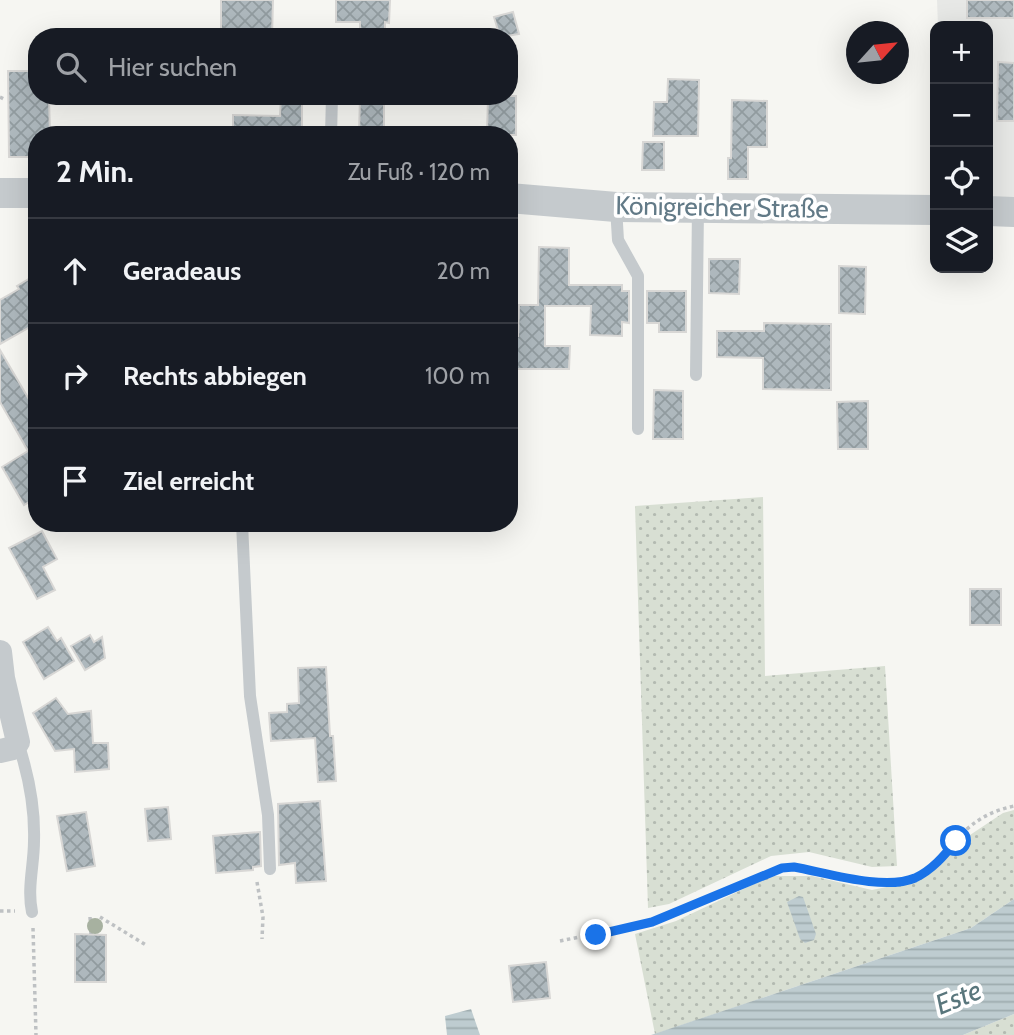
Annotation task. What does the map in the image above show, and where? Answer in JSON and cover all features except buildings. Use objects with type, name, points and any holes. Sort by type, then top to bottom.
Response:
[{"type":"street","points":[[0,193],[28,193]]},
{"type":"street","name":"Königreicher Straße","points":[[518,199],[616,207],[930,210]]},
{"type":"street","points":[[993,211],[1014,212]]},
{"type":"street","points":[[0,652],[9,747]]},
{"type":"lane","points":[[331,126],[332,105]]},
{"type":"lane","points":[[616,207],[618,240],[638,276],[638,429]]},
{"type":"lane","points":[[696,375],[698,208]]},
{"type":"lane","points":[[242,532],[250,696],[268,815],[270,869]]},
{"type":"lane","points":[[9,747],[23,760],[32,811],[34,841],[29,896],[32,912]]},
{"type":"path","points":[[560,941],[652,922],[782,868],[794,867],[872,881],[912,879],[936,864],[967,829],[981,818],[994,811],[1014,806]]},
{"type":"path","points":[[257,876],[263,917],[262,939]]},
{"type":"path","points":[[32,912],[36,1035]]},
{"type":"path","points":[[90,916],[91,934]]},
{"type":"path","points":[[100,917],[146,945]]},
{"type":"shaded area","points":[[937,0],[1014,0],[1014,198],[993,199],[993,21],[938,21]]},
{"type":"shaded area","points":[[763,497],[765,676],[885,666],[897,866],[872,867],[809,852],[771,856],[669,904],[648,908],[635,506]]},
{"type":"shaded area","points":[[1014,810],[1014,899],[971,928],[655,1034],[635,934],[676,921],[771,876],[812,876],[872,890],[920,880],[967,837],[1003,813]]},
{"type":"shaded area","points":[[1014,1014],[1014,1035],[963,1035]]},
{"type":"water","points":[[799,896],[803,897],[816,934],[814,940],[805,943],[800,939],[787,902]]},
{"type":"water","name":"Este","points":[[1014,899],[1014,1014],[963,1035],[651,1035],[971,928]]},
{"type":"water","points":[[471,1009],[480,1035],[447,1035],[445,1016]]},
{"type":"route","points":[[596,935],[675,914],[782,868],[794,867],[872,881],[912,879],[936,864],[956,841]]}]
